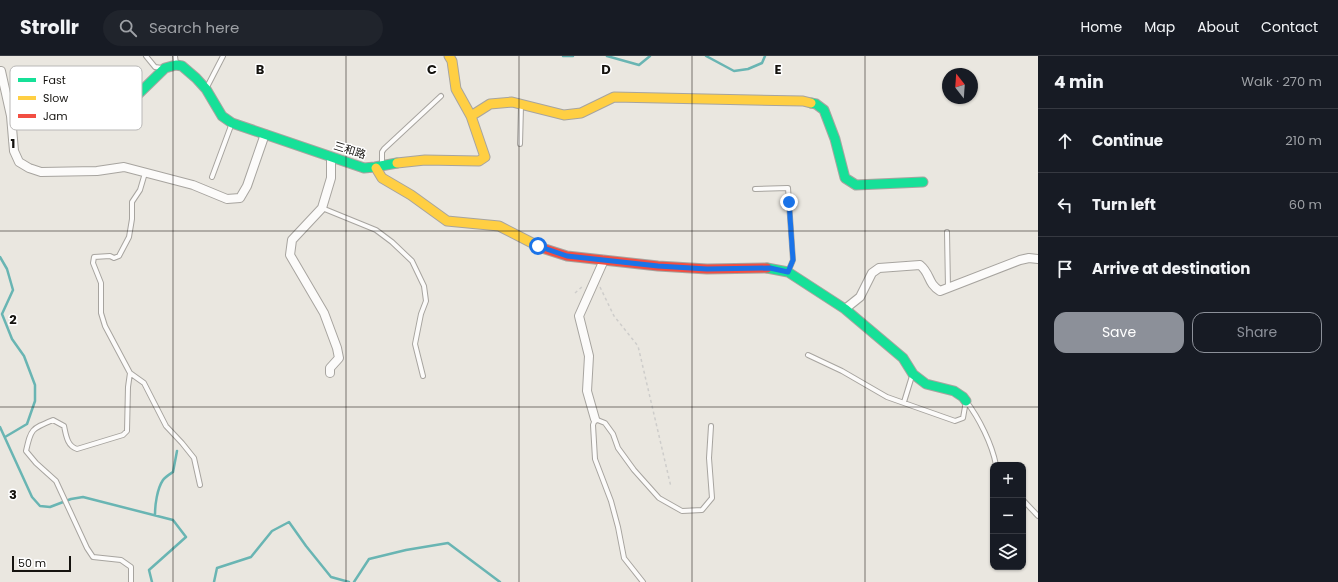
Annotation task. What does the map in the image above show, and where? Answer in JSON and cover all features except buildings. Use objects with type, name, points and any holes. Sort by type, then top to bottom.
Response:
[{"type":"street","name":"三和路","points":[[164,68],[176,60],[196,78],[206,90],[222,116],[232,123],[364,168],[379,167],[405,161],[434,159],[479,161],[485,157],[471,116],[456,89],[452,61],[449,56]]},
{"type":"street","points":[[142,90],[164,68]]},
{"type":"street","points":[[1,71],[10,112]]},
{"type":"street","points":[[471,116],[490,104],[512,102],[521,103],[564,115],[581,113],[614,97],[803,101],[816,104],[824,110],[835,139],[845,178],[856,186],[923,182]]},
{"type":"street","points":[[12,130],[14,151],[19,162],[29,168],[41,172],[97,170],[124,167],[193,185],[227,199],[240,198],[247,186],[266,134]]},
{"type":"street","points":[[330,373],[330,368],[339,358],[337,348],[324,313],[290,255],[292,240],[322,208],[331,178],[331,157]]},
{"type":"street","points":[[379,167],[382,178],[411,195],[447,221],[499,226],[523,236],[538,246],[567,256],[658,266],[707,269],[770,268],[788,272],[845,310],[903,358],[913,374],[926,384],[954,391],[966,401]]},
{"type":"street","points":[[845,310],[860,297],[872,272],[879,268],[920,265],[926,270],[931,284],[940,291],[996,268],[1020,260],[1029,258],[1038,259]]},
{"type":"street","points":[[595,420],[587,391],[589,356],[579,316],[604,260]]},
{"type":"lane","points":[[146,56],[155,67],[164,68]]},
{"type":"lane","points":[[206,90],[223,56]]},
{"type":"lane","points":[[379,167],[384,148],[441,96]]},
{"type":"lane","points":[[520,144],[521,103]]},
{"type":"lane","points":[[212,177],[232,123]]},
{"type":"lane","points":[[145,173],[140,190],[132,202],[132,218],[129,237],[119,256],[114,258],[110,256],[94,257],[93,263],[101,283],[101,313],[105,326],[130,373],[144,383],[166,426],[194,458],[200,485]]},
{"type":"lane","points":[[755,189],[788,188],[793,260],[788,272]]},
{"type":"lane","points":[[322,208],[376,230],[392,242],[412,261],[424,286],[426,301],[421,314],[415,344],[423,376]]},
{"type":"lane","points":[[947,232],[948,289]]},
{"type":"lane","points":[[808,355],[842,371],[887,397],[955,421],[963,418],[966,401]]},
{"type":"lane","points":[[130,373],[128,387],[127,431],[123,435],[77,449],[73,448],[67,440],[64,426],[52,420],[35,427],[30,436],[26,451],[36,463],[56,481],[87,548],[93,557],[121,560],[131,567],[131,582]]},
{"type":"lane","points":[[904,402],[913,374]]},
{"type":"lane","points":[[966,401],[974,412],[995,462]]},
{"type":"lane","points":[[643,582],[624,558],[611,501],[595,459],[593,425],[595,420],[605,423],[618,448],[634,470],[659,498],[682,511],[702,510],[712,498],[709,458],[711,426]]},
{"type":"lane","points":[[1026,503],[1038,516]]},
{"type":"path","points":[[575,292],[596,277],[604,299],[614,316],[638,346],[671,487]]},
{"type":"waterway","points":[[563,56],[573,56]]},
{"type":"waterway","points":[[607,56],[639,65],[650,56]]},
{"type":"waterway","points":[[706,56],[734,71],[748,69],[762,63],[765,56]]},
{"type":"waterway","points":[[0,257],[7,269],[13,290],[2,314],[12,339],[24,356],[35,385],[35,401],[27,424],[5,437]]},
{"type":"waterway","points":[[0,427],[32,497],[40,506],[50,507],[71,499],[83,497],[173,520],[186,537],[149,570],[152,582]]},
{"type":"waterway","points":[[155,515],[159,488],[164,479],[173,472],[177,451]]},
{"type":"waterway","points":[[214,582],[217,568],[251,557],[272,531],[289,522],[331,577],[349,582]]},
{"type":"waterway","points":[[354,582],[369,559],[406,550],[448,543],[500,582]]},
{"type":"traffic: fast","points":[[142,90],[165,68],[176,65],[182,66],[206,89],[222,116],[232,123],[364,168],[397,163]]},
{"type":"traffic: fast","points":[[811,103],[816,104],[824,110],[835,139],[845,178],[856,185],[923,182]]},
{"type":"traffic: fast","points":[[767,268],[788,272],[845,309],[903,358],[913,374],[926,384],[954,391],[966,401]]},
{"type":"traffic: slow","points":[[397,163],[425,160],[479,161],[485,157],[471,116],[456,89],[452,61],[449,56]]},
{"type":"traffic: slow","points":[[471,116],[490,104],[512,102],[564,115],[581,113],[614,97],[803,101],[811,103]]},
{"type":"traffic: slow","points":[[376,168],[382,178],[411,195],[447,221],[499,226],[542,248]]},
{"type":"traffic: jam","points":[[542,248],[567,256],[658,266],[707,269],[767,268]]},
{"type":"route","points":[[538,246],[567,256],[658,266],[707,269],[770,268],[788,272],[793,260],[789,202]]}]
